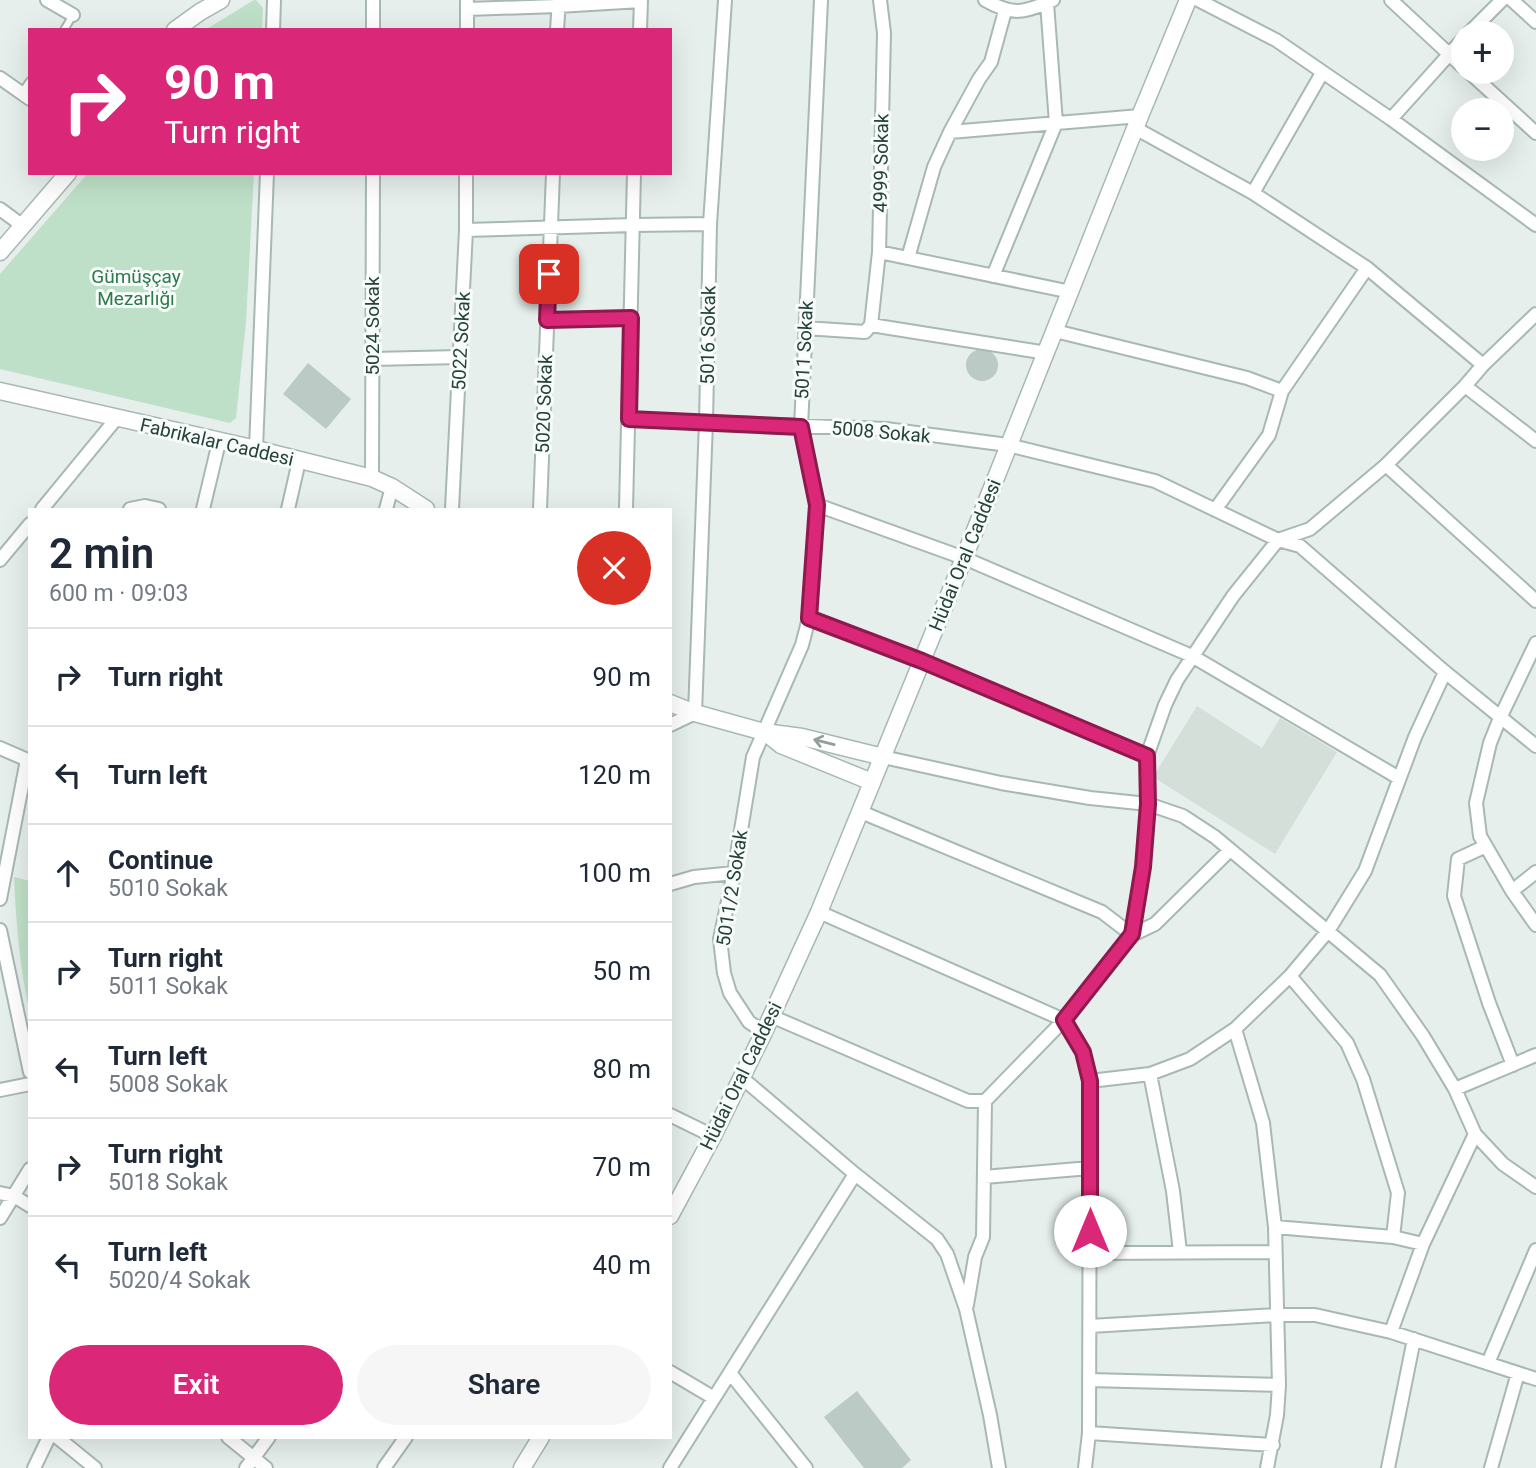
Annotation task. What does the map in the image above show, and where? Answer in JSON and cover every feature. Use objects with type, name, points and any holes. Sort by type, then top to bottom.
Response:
[{"type":"street","points":[[47,0],[73,15]]},
{"type":"street","points":[[178,28],[221,0]]},
{"type":"street","points":[[273,28],[274,0]]},
{"type":"street","points":[[373,0],[373,28]]},
{"type":"street","name":"5016 Sokak","points":[[695,713],[710,224],[724,0]]},
{"type":"street","name":"5011 Sokak","points":[[764,732],[802,645],[809,618],[817,505],[801,427],[821,0]]},
{"type":"street","name":"4999 Sokak","points":[[871,325],[879,253],[884,33],[880,0]]},
{"type":"street","points":[[985,0],[1005,11],[1015,12],[1050,1],[1056,123],[993,276]]},
{"type":"street","name":"Hüdai Oral Caddesi","points":[[672,1212],[764,1032],[819,912],[1188,0]]},
{"type":"street","points":[[1198,0],[1276,40],[1391,119],[1536,225]]},
{"type":"street","points":[[1391,0],[1451,56]]},
{"type":"street","points":[[1481,21],[1502,0]]},
{"type":"street","points":[[1512,0],[1536,22]]},
{"type":"street","points":[[467,28],[467,4],[641,1],[640,28]]},
{"type":"street","points":[[557,28],[559,3]]},
{"type":"street","points":[[908,258],[934,167],[979,79],[992,62],[1005,11]]},
{"type":"street","points":[[1391,119],[1451,50]]},
{"type":"street","points":[[1253,193],[1322,73]]},
{"type":"street","points":[[0,78],[26,96]]},
{"type":"street","points":[[1482,84],[1536,133]]},
{"type":"street","points":[[950,132],[1056,123],[1138,122],[1367,268],[1483,365]]},
{"type":"street","points":[[0,252],[66,175]]},
{"type":"street","points":[[256,449],[267,175]]},
{"type":"street","name":"5024 Sokak","points":[[372,478],[373,175]]},
{"type":"street","name":"5022 Sokak","points":[[452,508],[466,230],[466,175]]},
{"type":"street","name":"5020 Sokak","points":[[540,508],[552,175]]},
{"type":"street","points":[[626,508],[634,175]]},
{"type":"street","points":[[0,209],[23,226]]},
{"type":"street","points":[[466,230],[710,224]]},
{"type":"street","points":[[879,253],[1071,292]]},
{"type":"street","points":[[1215,510],[1269,435],[1282,391],[1367,268]]},
{"type":"street","points":[[1132,934],[1143,867],[1148,804],[1147,756],[1171,692],[1192,656],[1233,596],[1278,540],[1310,529],[1386,465],[1536,314]]},
{"type":"street","points":[[547,320],[631,318]]},
{"type":"street","points":[[805,328],[865,332],[871,325],[1047,353]]},
{"type":"street","points":[[1055,331],[1247,378],[1282,391]]},
{"type":"street","points":[[372,359],[460,357]]},
{"type":"street","points":[[1465,386],[1536,441]]},
{"type":"street","name":"Fabrikalar Caddesi","points":[[0,392],[256,449],[372,478],[392,487],[424,508]]},
{"type":"street","points":[[43,508],[116,419]]},
{"type":"street","name":"5008 Sokak","points":[[629,419],[886,429],[1008,445],[1155,481],[1278,540],[1300,545],[1536,746]]},
{"type":"street","points":[[203,508],[219,442]]},
{"type":"street","points":[[288,508],[299,461]]},
{"type":"street","points":[[1386,465],[1536,601]]},
{"type":"street","points":[[386,508],[392,487]]},
{"type":"street","points":[[817,505],[964,558],[1192,656],[1398,778]]},
{"type":"street","points":[[135,508],[154,508]]},
{"type":"street","points":[[0,560],[28,526]]},
{"type":"street","points":[[809,618],[922,661],[1147,756]]},
{"type":"street","points":[[1536,643],[1490,743],[1476,803],[1480,836],[1512,891],[1536,925]]},
{"type":"street","points":[[1090,1081],[1150,1074],[1190,1059],[1235,1029],[1290,976],[1328,931],[1365,871],[1398,778],[1446,672]]},
{"type":"street","points":[[672,704],[764,732],[802,737],[1000,783],[1090,798],[1148,804],[1183,816],[1215,837],[1380,975],[1455,1088],[1475,1135],[1503,1164],[1536,1187]]},
{"type":"street","points":[[672,723],[695,713]]},
{"type":"street","points":[[764,732],[780,745],[872,782]]},
{"type":"street","name":"5011/2 Sokak","points":[[764,732],[753,757],[720,939],[724,973],[730,993],[749,1022],[764,1032]]},
{"type":"street","points":[[0,748],[28,761],[0,899]]},
{"type":"street","points":[[861,812],[1102,912],[1132,934]]},
{"type":"street","points":[[1486,846],[1458,859],[1454,896],[1489,1003],[1513,1065]]},
{"type":"street","points":[[966,1309],[975,1257],[983,1237],[985,1101],[1064,1020],[1132,934],[1155,924],[1230,850]]},
{"type":"street","points":[[672,883],[694,877],[734,873]]},
{"type":"street","points":[[1512,891],[1536,873]]},
{"type":"street","points":[[819,912],[1064,1020],[1083,1052],[1090,1081],[1089,1433],[1085,1468]]},
{"type":"street","points":[[0,930],[28,1063]]},
{"type":"street","points":[[1290,976],[1347,1043],[1363,1079],[1398,1193],[1393,1237]]},
{"type":"street","points":[[771,1016],[968,1101],[985,1101]]},
{"type":"street","points":[[1235,1029],[1263,1123],[1275,1227],[1279,1385],[1270,1467]]},
{"type":"street","points":[[1455,1088],[1536,1055]]},
{"type":"street","points":[[1150,1074],[1173,1191],[1180,1252]]},
{"type":"street","points":[[741,1077],[855,1174],[937,1239],[947,1254],[966,1309],[999,1468]]},
{"type":"street","points":[[0,1090],[28,1084]]},
{"type":"street","points":[[672,1116],[713,1136]]},
{"type":"street","points":[[1391,1332],[1423,1244],[1475,1135]]},
{"type":"street","points":[[984,1177],[1090,1168]]},
{"type":"street","points":[[0,1218],[28,1172]]},
{"type":"street","points":[[670,1468],[855,1174]]},
{"type":"street","points":[[0,1193],[14,1196],[28,1205]]},
{"type":"street","points":[[1275,1227],[1393,1237],[1423,1244]]},
{"type":"street","points":[[1488,1363],[1536,1251]]},
{"type":"street","points":[[1090,1253],[1275,1252]]},
{"type":"street","points":[[1090,1326],[1315,1315],[1391,1332],[1536,1380]]},
{"type":"street","points":[[1388,1468],[1414,1339]]},
{"type":"street","points":[[672,1373],[714,1398]]},
{"type":"street","points":[[730,1373],[806,1468]]},
{"type":"street","points":[[1491,1468],[1518,1373]]},
{"type":"street","points":[[1089,1380],[1279,1385]]},
{"type":"street","points":[[1089,1433],[1273,1445]]},
{"type":"street","points":[[34,1468],[48,1439]]},
{"type":"street","points":[[60,1439],[96,1468]]},
{"type":"street","points":[[230,1439],[250,1463],[266,1468]]},
{"type":"street","points":[[250,1463],[268,1439]]},
{"type":"street","points":[[384,1468],[405,1439]]},
{"type":"street","points":[[522,1468],[540,1439]]},
{"type":"lane","points":[[65,28],[73,15]]},
{"type":"shaded area","points":[[1197,706],[1262,748],[1280,718],[1337,752],[1275,854],[1153,777]]},
{"type":"green space","points":[[254,0],[263,8],[262,28],[208,28]]},
{"type":"green space","name":"Gümüşçay Mezarlığı","points":[[86,175],[254,175],[246,322],[236,418],[230,423],[0,369],[0,274]]},
{"type":"green space","points":[[14,877],[28,880],[28,1003],[19,946]]},
{"type":"building","points":[[982,349],[994,353],[998,365],[994,377],[982,381],[970,377],[966,365],[970,353]]},
{"type":"building","points":[[308,363],[351,399],[326,429],[283,394]]},
{"type":"building","points":[[857,1391],[911,1460],[902,1468],[864,1468],[824,1417]]},
{"type":"route","points":[[549,274],[547,320],[631,318],[629,419],[801,427],[817,505],[809,618],[922,661],[1147,756],[1148,804],[1143,867],[1132,934],[1064,1020],[1083,1052],[1090,1081],[1090,1231]]}]
